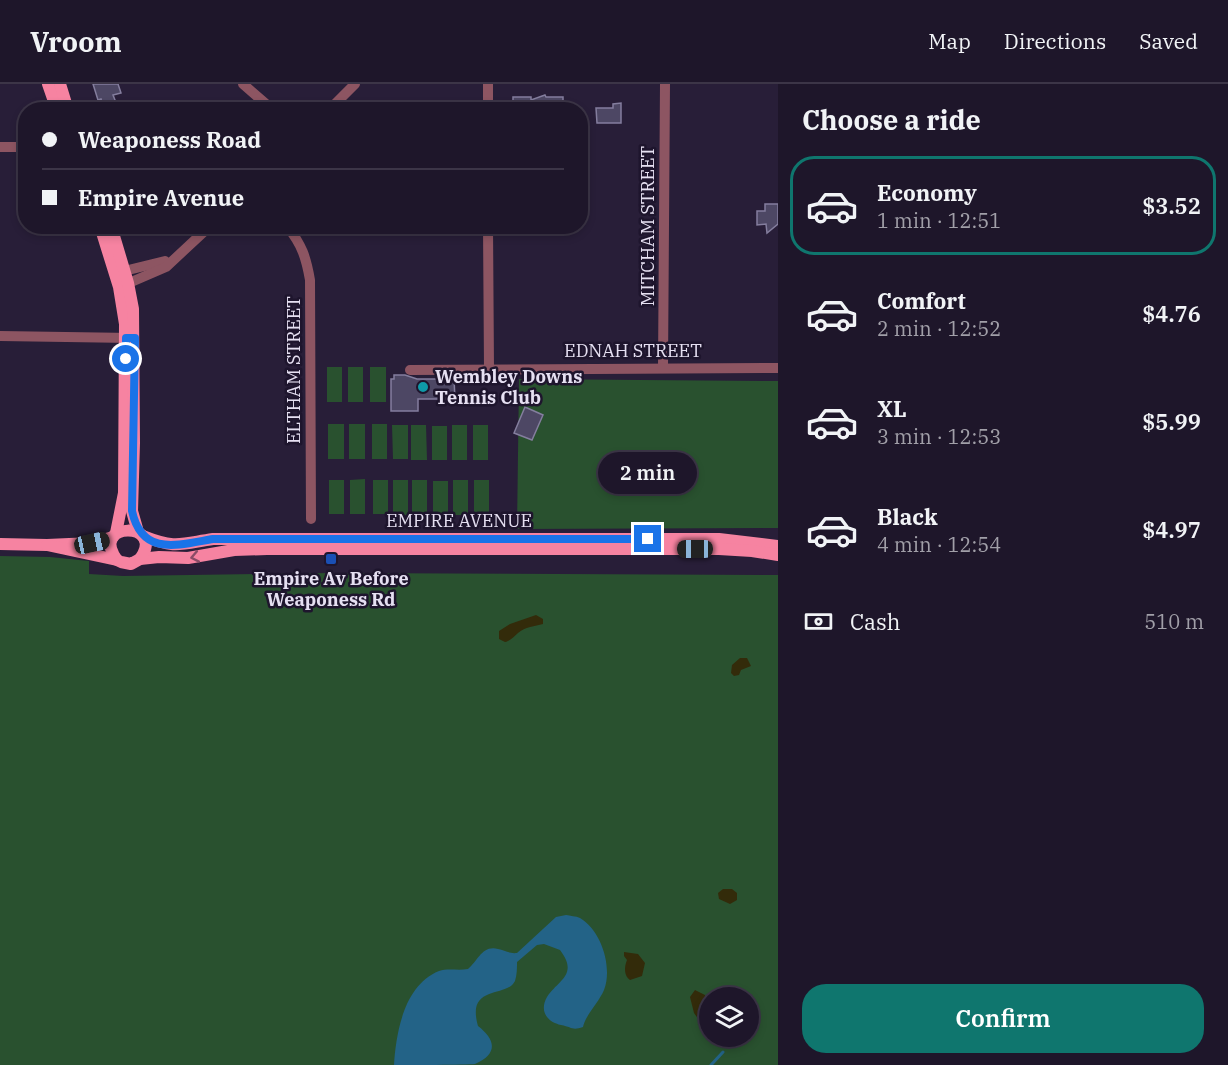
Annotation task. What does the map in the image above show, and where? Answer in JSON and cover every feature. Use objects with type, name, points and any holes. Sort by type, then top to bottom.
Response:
[{"type":"main road","points":[[48,84],[54,102]]},
{"type":"main road","points":[[60,84],[66,102]]},
{"type":"main road","points":[[103,234],[120,272]]},
{"type":"main road","points":[[113,234],[120,272],[134,309],[130,338],[123,507],[111,545],[112,553],[117,560]]},
{"type":"main road","points":[[130,338],[132,511],[146,548],[140,559]]},
{"type":"main road","name":"EMPIRE AVENUE","points":[[0,544],[92,543],[127,529],[170,546],[213,539],[719,539],[778,546]]},
{"type":"main road","name":"EMPIRE AVENUE","points":[[47,545],[131,564],[140,559],[188,558],[234,550],[267,549],[719,549],[778,555]]},
{"type":"street","points":[[243,84],[264,102]]},
{"type":"street","points":[[337,102],[355,84]]},
{"type":"street","points":[[488,84],[488,102]]},
{"type":"street","name":"MITCHAM STREET","points":[[663,368],[666,84]]},
{"type":"street","points":[[0,147],[18,147]]},
{"type":"street","points":[[124,285],[166,267],[200,234]]},
{"type":"street","name":"ELTHAM STREET","points":[[294,234],[306,256],[310,280],[310,519]]},
{"type":"street","points":[[489,234],[489,368]]},
{"type":"street","points":[[120,272],[146,267],[176,256]]},
{"type":"street","points":[[0,336],[130,338]]},
{"type":"street","name":"EDNAH STREET","points":[[410,370],[778,368]]},
{"type":"green space","points":[[327,367],[342,367],[342,402],[327,402]]},
{"type":"green space","points":[[348,367],[363,367],[363,402],[348,402]]},
{"type":"green space","points":[[370,367],[386,367],[386,402],[370,402]]},
{"type":"green space","points":[[519,379],[778,381],[778,528],[517,529]]},
{"type":"green space","points":[[328,424],[344,424],[344,459],[328,459]]},
{"type":"green space","points":[[349,424],[365,424],[365,459],[349,459]]},
{"type":"green space","points":[[372,424],[387,424],[387,459],[372,459]]},
{"type":"green space","points":[[392,425],[408,425],[408,459],[393,459]]},
{"type":"green space","points":[[411,425],[426,425],[427,460],[411,460]]},
{"type":"green space","points":[[452,425],[467,425],[467,460],[452,460]]},
{"type":"green space","points":[[473,425],[488,425],[488,460],[473,460]]},
{"type":"green space","points":[[432,426],[447,426],[447,460],[432,460]]},
{"type":"green space","points":[[365,479],[365,514],[350,514],[350,480]]},
{"type":"green space","points":[[329,480],[344,480],[344,514],[329,514]]},
{"type":"green space","points":[[373,480],[388,480],[388,514],[373,514]]},
{"type":"green space","points":[[393,480],[408,480],[408,515],[393,515]]},
{"type":"green space","points":[[412,480],[427,480],[427,515],[412,515]]},
{"type":"green space","points":[[453,480],[468,480],[468,515],[453,515]]},
{"type":"green space","points":[[474,480],[489,480],[489,515],[474,515]]},
{"type":"green space","points":[[433,481],[448,481],[448,516],[433,516]]},
{"type":"green space","points":[[0,556],[50,557],[89,561],[89,574],[123,576],[332,573],[778,575],[778,1065],[0,1065]]},
{"type":"sand","points":[[536,615],[543,619],[543,624],[524,629],[505,642],[499,639],[499,631],[510,624]]},
{"type":"sand","points":[[740,658],[747,658],[751,666],[734,676],[731,673],[732,665]]},
{"type":"sand","points":[[723,889],[732,889],[737,893],[737,900],[730,904],[719,899],[718,893]]},
{"type":"sand","points":[[624,952],[638,954],[645,963],[642,976],[630,980],[628,978],[625,971],[627,960]]},
{"type":"sand","points":[[695,990],[699,992],[699,1020],[694,1013],[690,997]]},
{"type":"water","points":[[566,915],[578,917],[594,931],[606,960],[604,990],[586,1018],[583,1027],[574,1029],[548,1019],[544,1011],[545,1002],[551,991],[565,976],[568,966],[560,950],[544,944],[537,945],[517,962],[516,979],[511,986],[489,994],[478,1004],[476,1013],[478,1026],[488,1036],[492,1046],[488,1056],[475,1064],[394,1065],[404,1011],[417,987],[427,978],[442,970],[468,969],[488,949],[517,953],[556,917]]},
{"type":"building","points":[[93,84],[118,84],[121,93],[113,95],[116,102],[98,100]]},
{"type":"building","points":[[545,95],[546,97],[563,97],[563,102],[513,102],[513,97],[531,97],[531,100]]},
{"type":"building","points":[[621,103],[621,123],[597,123],[596,108],[613,108],[613,104]]},
{"type":"building","points":[[765,204],[778,204],[778,224],[767,233],[766,224],[757,225],[757,211],[765,211]]},
{"type":"building","name":"Wembley Downs Tennis Club","points":[[394,375],[405,375],[417,379],[454,379],[455,399],[418,399],[418,411],[391,411],[391,379],[394,379]]},
{"type":"building","points":[[525,407],[543,415],[532,440],[514,433]]},
{"type":"waterway","points":[[711,1065],[723,1052]]},
{"type":"place","name":"Wembley Downs Tennis Club","points":[[423,387]]},
{"type":"place","name":"Empire Av Before Weaponess Rd","points":[[331,559]]},
{"type":"route","points":[[126,359],[126,338],[135,338],[132,511],[138,532],[160,543],[170,546],[185,545],[213,539],[648,539]]}]
